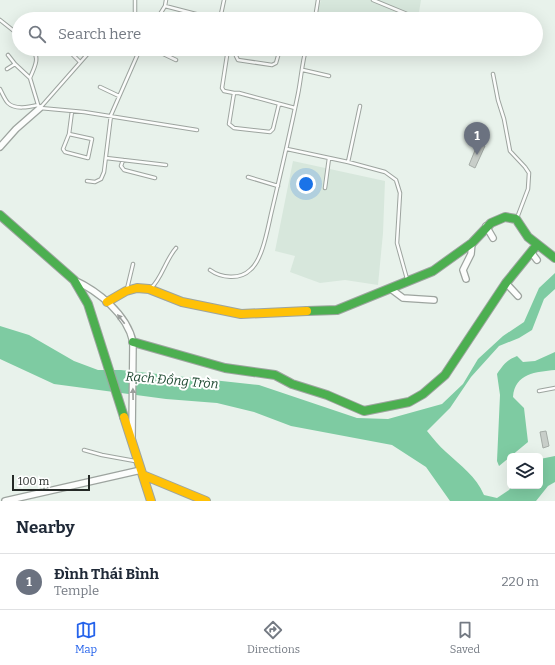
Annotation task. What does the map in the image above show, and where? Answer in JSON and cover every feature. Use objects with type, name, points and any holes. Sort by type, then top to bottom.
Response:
[{"type":"street","points":[[0,147],[39,107]]},
{"type":"street","points":[[0,215],[74,280],[88,287],[107,302],[127,326],[133,342],[130,424],[132,445],[151,501]]},
{"type":"street","points":[[107,302],[126,291],[137,288],[149,289],[182,302],[241,314],[337,310],[433,271],[472,243],[486,226],[505,217],[516,219],[524,234],[536,246],[555,258]]},
{"type":"street","points":[[486,226],[493,238]]},
{"type":"street","points":[[466,279],[463,270],[471,254],[472,243]]},
{"type":"street","points":[[133,342],[225,368],[275,375],[292,384],[327,395],[364,410],[388,407],[409,402],[435,386],[445,375],[506,283],[536,246]]},
{"type":"street","points":[[531,252],[536,260]]},
{"type":"street","points":[[74,280],[88,304],[103,353],[130,424]]},
{"type":"street","points":[[506,283],[518,296]]},
{"type":"street","points":[[391,289],[403,298],[434,300]]},
{"type":"street","points":[[5,501],[142,473],[206,501]]},
{"type":"lane","points":[[135,0],[135,12]]},
{"type":"lane","points":[[161,12],[165,6],[166,0]]},
{"type":"lane","points":[[221,12],[224,0]]},
{"type":"lane","points":[[316,12],[318,0]]},
{"type":"lane","points":[[373,0],[402,12]]},
{"type":"lane","points":[[165,6],[188,12]]},
{"type":"lane","points":[[0,20],[12,29]]},
{"type":"lane","points":[[8,55],[30,78],[39,107]]},
{"type":"lane","points":[[30,78],[36,62],[36,56]]},
{"type":"lane","points":[[74,56],[80,62]]},
{"type":"lane","points":[[39,107],[86,56]]},
{"type":"lane","points":[[87,181],[95,182],[101,179],[106,158],[111,115],[137,56]]},
{"type":"lane","points":[[168,56],[176,60]]},
{"type":"lane","points":[[227,56],[222,88],[224,91],[295,108]]},
{"type":"lane","points":[[236,56],[238,60],[272,65],[276,63],[278,56]]},
{"type":"lane","points":[[210,270],[216,274],[227,277],[240,276],[250,271],[257,262],[267,233],[287,149],[305,56]]},
{"type":"lane","points":[[7,69],[15,64]]},
{"type":"lane","points":[[303,70],[329,76]]},
{"type":"lane","points":[[493,74],[510,151],[526,167],[528,173],[528,189],[516,219]]},
{"type":"lane","points":[[100,87],[119,96]]},
{"type":"lane","points":[[0,88],[8,103],[16,106],[111,115],[197,130]]},
{"type":"lane","points":[[234,93],[229,124],[234,128],[270,132],[273,129],[279,104]]},
{"type":"lane","points":[[348,162],[360,106]]},
{"type":"lane","points":[[69,134],[92,139],[88,158],[64,151],[64,142],[69,134],[72,111]]},
{"type":"lane","points":[[287,149],[348,162],[385,172],[396,180],[400,193],[398,243],[407,281]]},
{"type":"lane","points":[[106,158],[166,165]]},
{"type":"lane","points":[[324,188],[328,158]]},
{"type":"lane","points":[[122,160],[121,166],[124,170],[155,178]]},
{"type":"lane","points":[[248,176],[278,186]]},
{"type":"lane","points":[[149,289],[154,285],[168,258],[176,248]]},
{"type":"lane","points":[[126,291],[133,264]]},
{"type":"lane","points":[[539,391],[555,388]]},
{"type":"lane","points":[[84,450],[102,455],[138,461]]},
{"type":"shaded area","points":[[321,0],[421,0],[419,12],[317,12]]},
{"type":"shaded area","points":[[293,161],[385,181],[383,233],[378,285],[345,280],[320,283],[290,272],[295,256],[275,251]]},
{"type":"water","name":"Rạch Đồng Tròn","points":[[555,273],[555,289],[544,299],[532,330],[519,338],[499,346],[471,377],[450,408],[427,431],[441,447],[477,482],[484,495],[497,498],[510,489],[543,489],[543,458],[555,456],[555,482],[548,486],[536,501],[450,501],[426,467],[392,445],[291,426],[254,412],[217,403],[166,399],[54,384],[0,359],[0,326],[29,335],[74,361],[98,370],[121,370],[259,385],[357,418],[388,419],[442,404],[463,384],[478,359],[503,336],[524,322],[539,288]]},
{"type":"water","points":[[555,352],[555,370],[528,375],[522,378],[515,389],[513,397],[524,408],[528,442],[515,453],[507,453],[507,459],[499,466],[497,461],[500,395],[497,374],[510,359],[517,356],[523,362],[535,361]]},
{"type":"building","points":[[478,143],[485,146],[475,168],[469,165]]},
{"type":"building","points":[[546,431],[549,446],[543,448],[540,432]]},
{"type":"traffic: fast","points":[[0,215],[74,280],[88,304],[124,417]]},
{"type":"traffic: fast","points":[[307,311],[337,310],[433,271],[472,243],[491,223],[505,217],[516,219],[528,237],[555,258]]},
{"type":"traffic: fast","points":[[133,342],[225,368],[275,375],[292,384],[327,395],[364,411],[409,402],[423,394],[445,375],[506,283],[536,246]]},
{"type":"traffic: slow","points":[[107,302],[126,291],[137,288],[149,289],[182,302],[241,314],[307,311]]},
{"type":"traffic: slow","points":[[124,417],[151,501]]},
{"type":"traffic: slow","points":[[143,475],[206,501]]},
{"type":"place","name":"Đình Thái Bình","points":[[477,155]]}]
